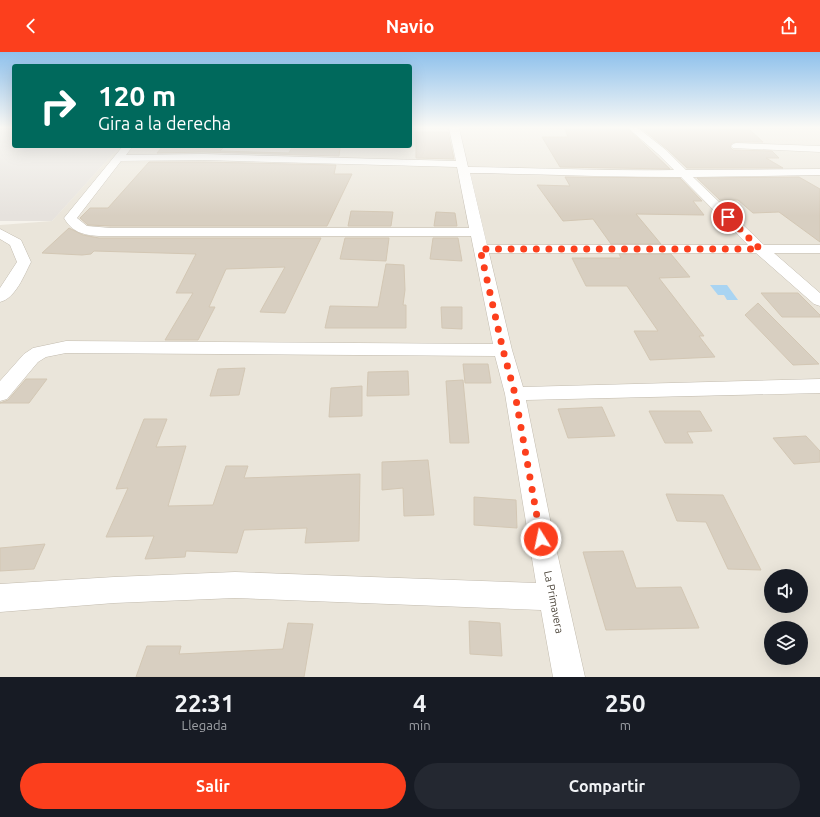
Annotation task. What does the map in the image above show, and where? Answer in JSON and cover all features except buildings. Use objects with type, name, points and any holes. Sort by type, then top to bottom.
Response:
[{"type":"street","points":[[189,157],[119,158],[70,218],[73,225],[81,230],[111,232],[478,240],[760,249],[820,249]]},
{"type":"street","points":[[207,157],[612,174],[820,172]]},
{"type":"street","name":"La Primavera","points":[[461,157],[503,350],[515,394],[569,677]]},
{"type":"street","points":[[667,157],[760,249],[820,301]]},
{"type":"street","points":[[0,231],[14,227]]},
{"type":"street","points":[[0,231],[16,244],[24,262],[8,289],[0,297]]},
{"type":"street","points":[[0,394],[31,358],[40,352],[66,347],[503,350]]},
{"type":"street","points":[[515,394],[820,386]]},
{"type":"street","points":[[0,598],[114,590],[235,585],[553,596]]},
{"type":"shaded area","points":[[0,157],[110,157],[52,221],[0,221]]},
{"type":"shaded area","points":[[110,157],[820,157],[820,677],[0,677],[0,225],[52,221]]},
{"type":"water","points":[[710,285],[727,285],[738,300],[727,300],[724,295],[718,295]]},
{"type":"route","points":[[541,539],[515,394],[503,350],[480,249],[760,249],[728,217]]}]
